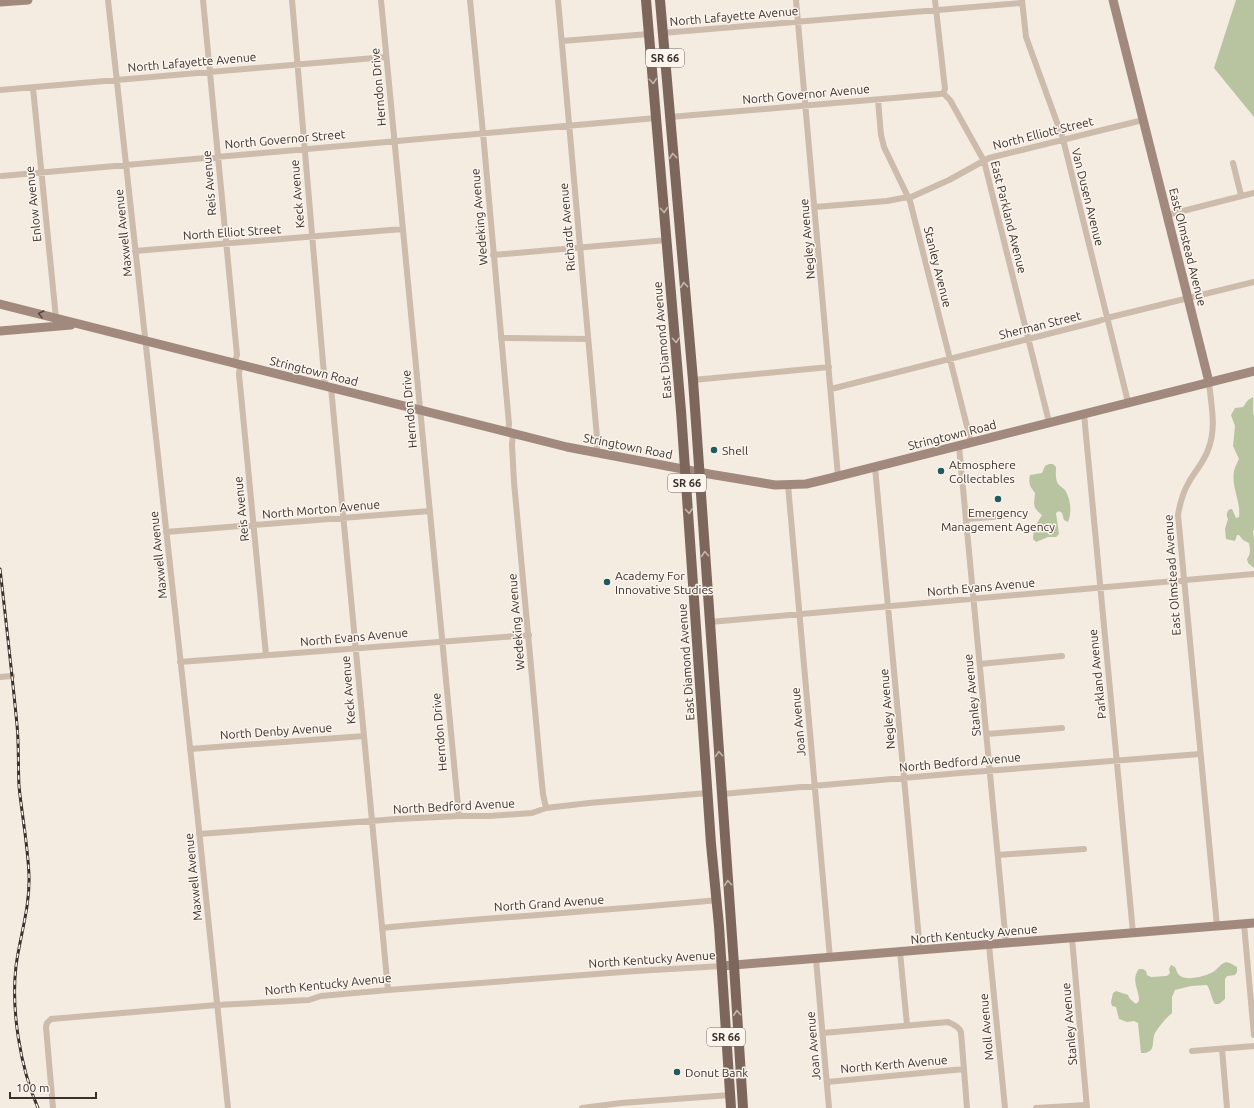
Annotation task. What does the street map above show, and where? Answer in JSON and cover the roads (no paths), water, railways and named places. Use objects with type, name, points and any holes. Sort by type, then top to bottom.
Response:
[{"type":"main road","points":[[0,2],[28,0]]},
{"type":"main road","name":"East Diamond Avenue","points":[[646,0],[686,469],[711,844],[717,900],[731,1108]]},
{"type":"main road","name":"SR 66","points":[[660,0],[700,471],[743,1108]]},
{"type":"main road","name":"East Olmstead Avenue","points":[[1113,0],[1209,382]]},
{"type":"main road","name":"Stringtown Road","points":[[0,304],[546,442],[775,485],[806,484],[1254,371]]},
{"type":"main road","points":[[0,331],[79,324]]},
{"type":"main road","name":"North Kentucky Avenue","points":[[722,966],[1254,923]]},
{"type":"street","name":"Maxwell Avenue","points":[[108,0],[228,1108]]},
{"type":"street","name":"Reis Avenue","points":[[203,0],[237,355],[234,363]]},
{"type":"street","name":"Keck Avenue","points":[[292,0],[312,237],[343,518],[388,990]]},
{"type":"street","name":"Herndon Drive","points":[[381,0],[458,816]]},
{"type":"street","name":"Wedeking Avenue","points":[[470,0],[512,445],[514,482],[540,764],[546,808]]},
{"type":"street","name":"Richardt Avenue","points":[[558,0],[597,437],[597,449],[594,452]]},
{"type":"street","name":"Negley Avenue","points":[[796,0],[816,207],[838,476]]},
{"type":"street","points":[[935,0],[945,89],[943,93]]},
{"type":"street","name":"North Lafayette Avenue","points":[[662,33],[1022,1]]},
{"type":"street","name":"Van Dusen Avenue","points":[[1022,1],[1026,36],[1063,139],[1128,402]]},
{"type":"street","points":[[562,41],[649,34]]},
{"type":"street","name":"North Lafayette Avenue","points":[[0,90],[386,57]]},
{"type":"street","name":"Enlow Avenue","points":[[33,88],[56,318]]},
{"type":"street","name":"North Governor Avenue","points":[[670,117],[878,100],[943,93]]},
{"type":"street","name":"East Parkland Avenue","points":[[943,93],[950,100],[984,161],[1049,422]]},
{"type":"street","name":"Stanley Avenue","points":[[878,100],[881,135],[884,146],[908,197],[971,442]]},
{"type":"street","points":[[569,125],[656,118]]},
{"type":"street","name":"North Elliott Street","points":[[816,207],[887,201],[908,197],[948,180],[984,161],[1063,139],[1143,120]]},
{"type":"street","name":"North Governor Street","points":[[2,176],[569,125]]},
{"type":"street","points":[[1233,163],[1241,195]]},
{"type":"street","points":[[1167,214],[1254,193]]},
{"type":"street","name":"North Elliot Street","points":[[135,251],[403,229]]},
{"type":"street","points":[[494,255],[667,240]]},
{"type":"street","name":"Sherman Street","points":[[831,389],[1254,282]]},
{"type":"street","points":[[501,338],[588,339]]},
{"type":"street","name":"Reis Avenue","points":[[244,365],[240,366],[238,372],[266,655]]},
{"type":"street","points":[[693,380],[829,367]]},
{"type":"street","name":"East Olmstead Avenue","points":[[1209,382],[1213,414],[1213,433],[1211,442],[1202,462],[1183,494],[1178,515],[1217,926]]},
{"type":"street","name":"Parkland Avenue","points":[[1084,414],[1133,933]]},
{"type":"street","name":"Stanley Avenue","points":[[959,446],[1006,943]]},
{"type":"street","name":"Negley Avenue","points":[[875,467],[920,950]]},
{"type":"street","name":"Joan Avenue","points":[[788,485],[830,958]]},
{"type":"street","name":"North Morton Avenue","points":[[166,532],[430,511]]},
{"type":"street","points":[[967,519],[1016,515]]},
{"type":"street","name":"North Evans Avenue","points":[[710,622],[1254,574]]},
{"type":"street","name":"North Evans Avenue","points":[[180,662],[529,635]]},
{"type":"street","points":[[980,664],[1062,656]]},
{"type":"street","points":[[0,677],[12,676]]},
{"type":"street","points":[[987,734],[1062,728]]},
{"type":"street","name":"North Denby Avenue","points":[[190,749],[364,736]]},
{"type":"street","name":"North Bedford Avenue","points":[[722,794],[1200,754]]},
{"type":"street","name":"North Bedford Avenue","points":[[199,834],[372,821],[532,813],[546,808],[708,793]]},
{"type":"street","points":[[998,855],[1084,849]]},
{"type":"street","name":"North Grand Avenue","points":[[382,928],[717,900]]},
{"type":"street","points":[[1244,924],[1254,1035]]},
{"type":"street","name":"Stanley Avenue","points":[[1072,938],[1087,1106]]},
{"type":"street","name":"Moll Avenue","points":[[990,945],[1005,1108]]},
{"type":"street","points":[[900,952],[907,1025]]},
{"type":"street","name":"Joan Avenue","points":[[816,959],[829,1108]]},
{"type":"street","name":"North Kentucky Avenue","points":[[53,1108],[46,1027],[47,1023],[51,1019],[217,1005],[309,1000],[321,996],[388,990],[722,966]]},
{"type":"street","points":[[823,1032],[948,1022],[955,1025],[961,1032],[967,1108]]},
{"type":"street","points":[[1192,1051],[1254,1046]]},
{"type":"street","points":[[1222,1049],[1227,1108]]},
{"type":"street","name":"North Kerth Avenue","points":[[827,1082],[964,1069]]},
{"type":"street","points":[[586,1108],[621,1103],[730,1095]]},
{"type":"street","points":[[1036,1108],[1087,1106]]},
{"type":"railway","points":[[0,569],[17,725],[19,786],[29,876],[28,899],[16,966],[16,1019],[18,1038],[26,1075],[38,1108]]},
{"type":"place","name":"Shell","points":[[714,450]]},
{"type":"place","name":"Atmosphere Collectables","points":[[941,471]]},
{"type":"place","name":"Emergency Management Agency","points":[[998,499]]},
{"type":"place","name":"Academy For Innovative Studies","points":[[607,582]]},
{"type":"place","name":"Donut Bank","points":[[677,1072]]}]
